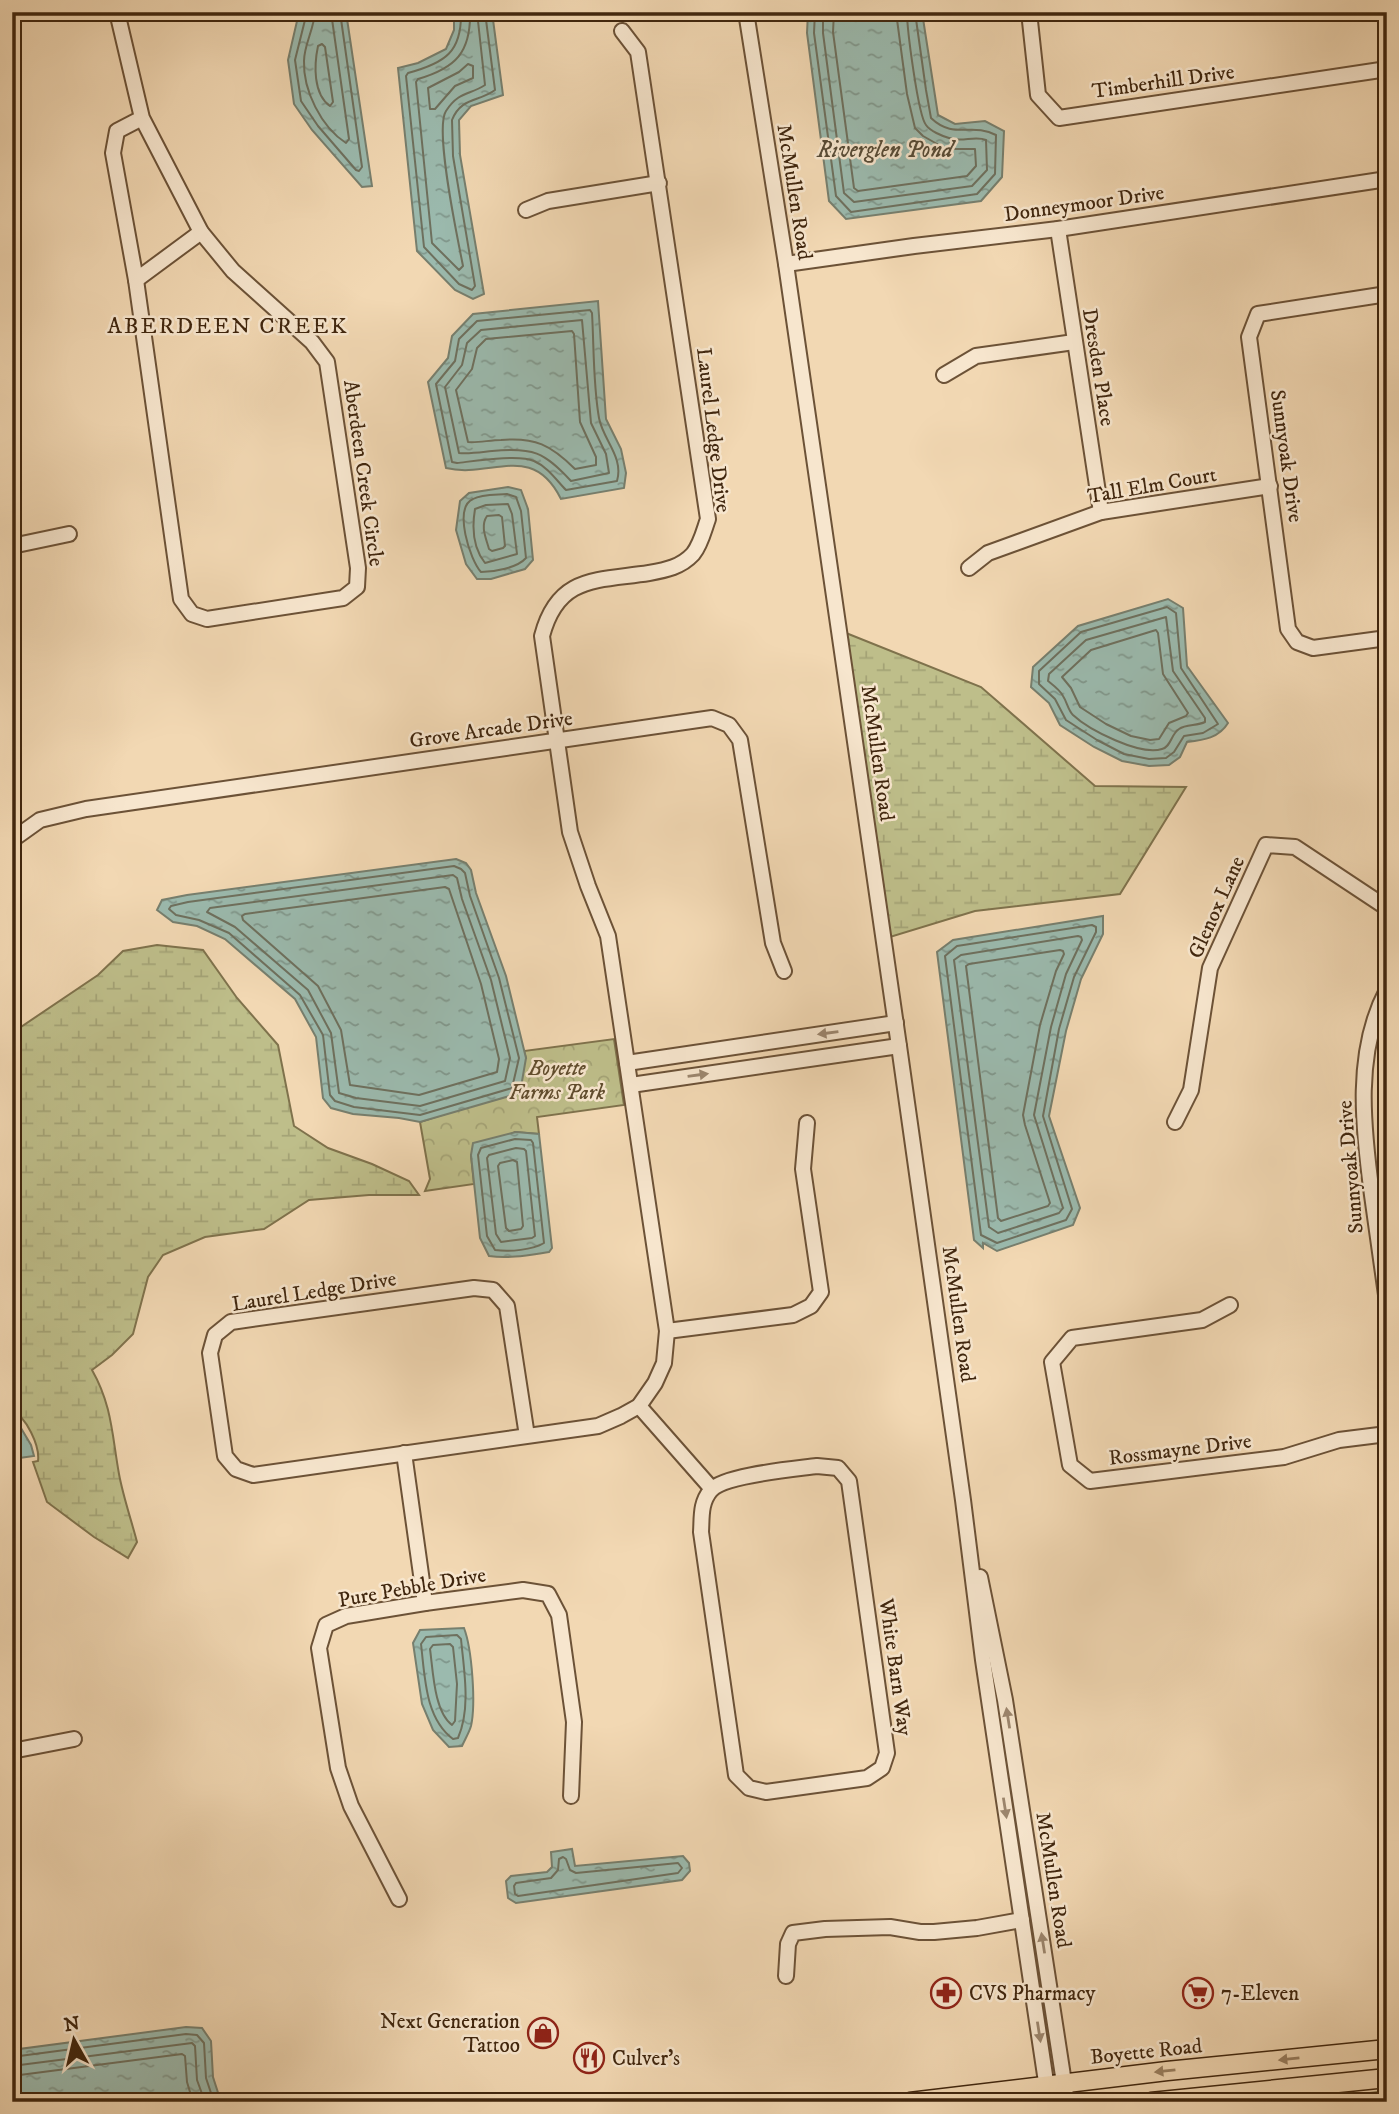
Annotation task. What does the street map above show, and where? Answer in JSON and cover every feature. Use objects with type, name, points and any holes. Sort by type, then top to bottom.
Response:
[{"type":"main road","name":"Boyette Road","points":[[910,2102],[1053,2090],[1387,2049]]},
{"type":"main road","points":[[1151,2102],[1387,2078]]},
{"type":"street","name":"Aberdeen Creek Circle","points":[[117,12],[142,118],[201,232],[233,271],[312,342],[327,362],[359,568],[357,587],[343,598],[206,619],[192,614],[181,599],[136,280],[113,153],[117,131],[142,118]]},
{"type":"street","name":"McMullen Road","points":[[746,12],[786,264],[963,1500],[986,1633],[1022,1920],[1053,2090],[1067,2102]]},
{"type":"street","name":"Timberhill Drive","points":[[1029,12],[1038,95],[1059,118],[1387,69]]},
{"type":"street","name":"Laurel Ledge Drive","points":[[527,1436],[508,1306],[493,1290],[474,1288],[231,1322],[215,1335],[210,1353],[225,1456],[236,1469],[253,1475],[598,1426],[639,1406],[664,1363],[667,1331],[608,936],[570,832],[542,636],[547,617],[565,592],[581,584],[672,569],[692,554],[708,519],[638,52],[622,31]]},
{"type":"street","name":"Donneymoor Drive","points":[[786,264],[1058,229],[1387,179]]},
{"type":"street","points":[[526,210],[548,201],[659,183]]},
{"type":"street","name":"Dresden Place","points":[[1058,229],[1101,512]]},
{"type":"street","points":[[136,280],[201,232]]},
{"type":"street","name":"Sunnyoak Drive","points":[[1387,294],[1258,314],[1249,337],[1289,629],[1297,642],[1314,648],[1387,638]]},
{"type":"street","points":[[944,376],[976,356],[1074,342]]},
{"type":"street","name":"Tall Elm Court","points":[[969,568],[988,553],[1101,512],[1270,486]]},
{"type":"street","points":[[12,546],[69,534]]},
{"type":"street","name":"Grove Arcade Drive","points":[[12,840],[40,820],[86,809],[712,718],[729,725],[740,740],[773,943],[784,971]]},
{"type":"street","name":"Glenox Lane","points":[[1175,1122],[1191,1090],[1210,968],[1266,845],[1295,847],[1387,908]]},
{"type":"street","name":"Sunnyoak Drive","points":[[1387,990],[1377,1009],[1364,1069],[1364,1133],[1384,1258],[1387,1302]]},
{"type":"street","points":[[627,1063],[896,1023]]},
{"type":"street","points":[[631,1085],[899,1046]]},
{"type":"street","points":[[667,1331],[793,1315],[811,1306],[821,1292],[803,1169],[807,1123]]},
{"type":"street","name":"Rossmayne Drive","points":[[1230,1305],[1202,1320],[1072,1339],[1052,1362],[1070,1465],[1090,1481],[1284,1457],[1339,1440],[1387,1434]]},
{"type":"street","points":[[639,1406],[712,1489]]},
{"type":"street","points":[[404,1452],[425,1604]]},
{"type":"street","name":"White Barn Way","points":[[817,1466],[838,1468],[849,1481],[887,1753],[882,1768],[867,1779],[765,1792],[749,1788],[736,1775],[701,1532],[702,1507],[712,1489],[735,1479],[817,1466]]},
{"type":"street","name":"Pure Pebble Drive","points":[[399,1899],[351,1806],[338,1768],[319,1648],[327,1625],[346,1616],[425,1604],[523,1591],[548,1594],[559,1615],[574,1722],[571,1796]]},
{"type":"street","name":"McMullen Road","points":[[986,1633],[1005,1700],[1053,2090]]},
{"type":"street","points":[[12,1751],[74,1739]]},
{"type":"street","points":[[786,1976],[788,1944],[793,1933],[890,1927],[934,1932],[979,1928],[1022,1920]]},
{"type":"green space","points":[[846,633],[981,687],[1095,786],[1186,787],[1120,894],[975,911],[890,937]]},
{"type":"green space","points":[[157,945],[203,950],[237,998],[278,1045],[294,1126],[328,1148],[409,1181],[419,1195],[369,1195],[309,1200],[264,1229],[205,1237],[163,1255],[148,1277],[133,1334],[92,1370],[104,1396],[121,1482],[137,1542],[128,1558],[47,1502],[33,1462],[38,1461],[34,1440],[27,1425],[12,1411],[12,1033],[98,975],[123,951]]},
{"type":"green space","name":"Boyette Farms Park","points":[[614,1039],[624,1105],[537,1117],[539,1134],[515,1132],[471,1155],[474,1184],[425,1191],[430,1179],[420,1122],[454,1111],[526,1058],[524,1051]]},
{"type":"green space","points":[[1387,2091],[1387,2102],[1295,2102]]},
{"type":"water","points":[[301,12],[346,12],[372,186],[362,187],[312,130],[294,104],[288,60]]},
{"type":"water","points":[[454,12],[492,12],[503,95],[471,106],[459,120],[460,155],[484,294],[473,299],[455,290],[417,251],[398,68],[418,63],[446,49],[454,30]]},
{"type":"water","name":"Riverglen Pond","points":[[808,12],[922,12],[938,115],[955,124],[985,121],[1004,131],[1002,177],[981,201],[846,219],[829,201],[807,33]]},
{"type":"water","points":[[598,301],[606,419],[621,449],[626,473],[624,488],[561,499],[550,481],[537,471],[524,467],[463,470],[446,468],[428,382],[448,358],[452,336],[473,314]]},
{"type":"water","points":[[508,487],[521,490],[528,509],[533,560],[525,569],[491,579],[477,579],[466,564],[456,530],[460,501],[469,493]]},
{"type":"water","points":[[1168,599],[1183,608],[1187,666],[1228,723],[1216,735],[1187,742],[1180,757],[1169,765],[1149,766],[1122,761],[1060,725],[1049,703],[1031,687],[1033,667],[1078,626]]},
{"type":"water","points":[[456,859],[466,863],[471,870],[476,893],[506,976],[526,1058],[520,1093],[420,1122],[353,1114],[331,1108],[323,1098],[316,1037],[295,999],[225,939],[197,926],[173,922],[157,910],[162,900],[187,895]]},
{"type":"water","points":[[1103,916],[1103,934],[1081,979],[1066,1031],[1049,1116],[1080,1208],[1073,1225],[997,1251],[983,1243],[983,1248],[974,1240],[937,952],[953,940]]},
{"type":"water","points":[[516,1132],[539,1134],[552,1248],[549,1252],[526,1255],[489,1256],[480,1238],[471,1155],[473,1143]]},
{"type":"water","points":[[12,1417],[31,1445],[34,1456],[12,1459]]},
{"type":"water","points":[[464,1628],[471,1662],[472,1716],[470,1729],[462,1746],[449,1747],[433,1730],[422,1704],[413,1643],[420,1630]]},
{"type":"water","points":[[572,1849],[575,1866],[683,1856],[689,1863],[690,1871],[682,1880],[516,1903],[508,1898],[506,1881],[511,1876],[547,1872],[552,1867],[551,1852]]},
{"type":"water","points":[[186,2027],[202,2028],[211,2041],[213,2077],[221,2102],[12,2102],[12,2050]]},
{"type":"place","name":"CVS Pharmacy","points":[[946,1993]]},
{"type":"place","name":"7-Eleven","points":[[1198,1993]]},
{"type":"place","name":"Next Generation Tattoo","points":[[543,2033]]},
{"type":"place","name":"Culver's","points":[[589,2058]]},
{"type":"district","name":"ABERDEEN CREEK","points":[[228,325]]}]
